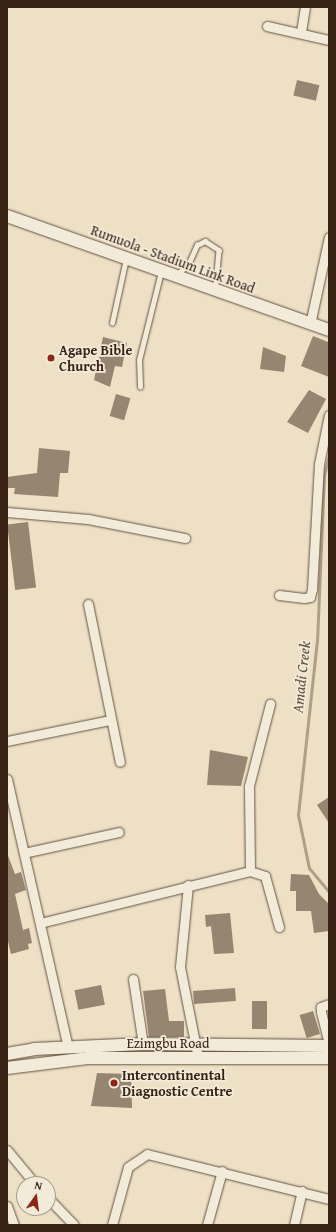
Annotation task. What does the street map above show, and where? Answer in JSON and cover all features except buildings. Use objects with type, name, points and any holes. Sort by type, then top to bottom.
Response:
[{"type":"main road","name":"Rumuola - Stadium Link Road","points":[[7,216],[329,330]]},
{"type":"main road","name":"Ezimgbu Road","points":[[7,1054],[68,1048],[143,1044],[196,1052],[329,1058]]},
{"type":"main road","name":"Ezimgbu Road","points":[[7,1068],[65,1059],[329,1046]]},
{"type":"street","points":[[301,32],[305,7]]},
{"type":"street","points":[[267,26],[301,32],[329,40]]},
{"type":"street","points":[[310,324],[329,237]]},
{"type":"street","points":[[279,595],[304,598],[310,597],[312,589],[319,464],[329,415]]},
{"type":"street","points":[[7,512],[88,519],[185,538]]},
{"type":"street","points":[[88,604],[99,646],[110,720],[120,762]]},
{"type":"street","points":[[250,871],[249,786],[270,704]]},
{"type":"street","points":[[7,742],[110,720]]},
{"type":"street","points":[[7,779],[68,1048]]},
{"type":"street","points":[[24,854],[120,832]]},
{"type":"street","points":[[40,923],[188,885],[250,871],[265,876],[279,927]]},
{"type":"street","points":[[188,885],[180,967],[196,1052]]},
{"type":"street","points":[[132,979],[143,1044]]},
{"type":"street","points":[[329,1004],[321,1007],[321,1012],[329,1043]]},
{"type":"street","points":[[7,1150],[28,1176]]},
{"type":"street","points":[[112,1225],[128,1167],[140,1156],[154,1154],[329,1199]]},
{"type":"street","points":[[207,1225],[222,1171]]},
{"type":"street","points":[[294,1225],[302,1191]]},
{"type":"street","points":[[56,1206],[74,1225]]},
{"type":"street","points":[[7,1207],[14,1225]]},
{"type":"lane","points":[[176,275],[188,265],[197,245],[205,241],[219,250],[216,290]]},
{"type":"lane","points":[[112,323],[127,258]]},
{"type":"lane","points":[[140,387],[139,360],[161,270]]},
{"type":"waterway","name":"Amadi Creek","points":[[329,455],[324,475],[317,640],[298,815],[309,868],[329,892]]},
{"type":"place","name":"Agape Bible Church","points":[[51,358]]},
{"type":"place","name":"Intercontinental Diagnostic Centre","points":[[114,1083]]}]
